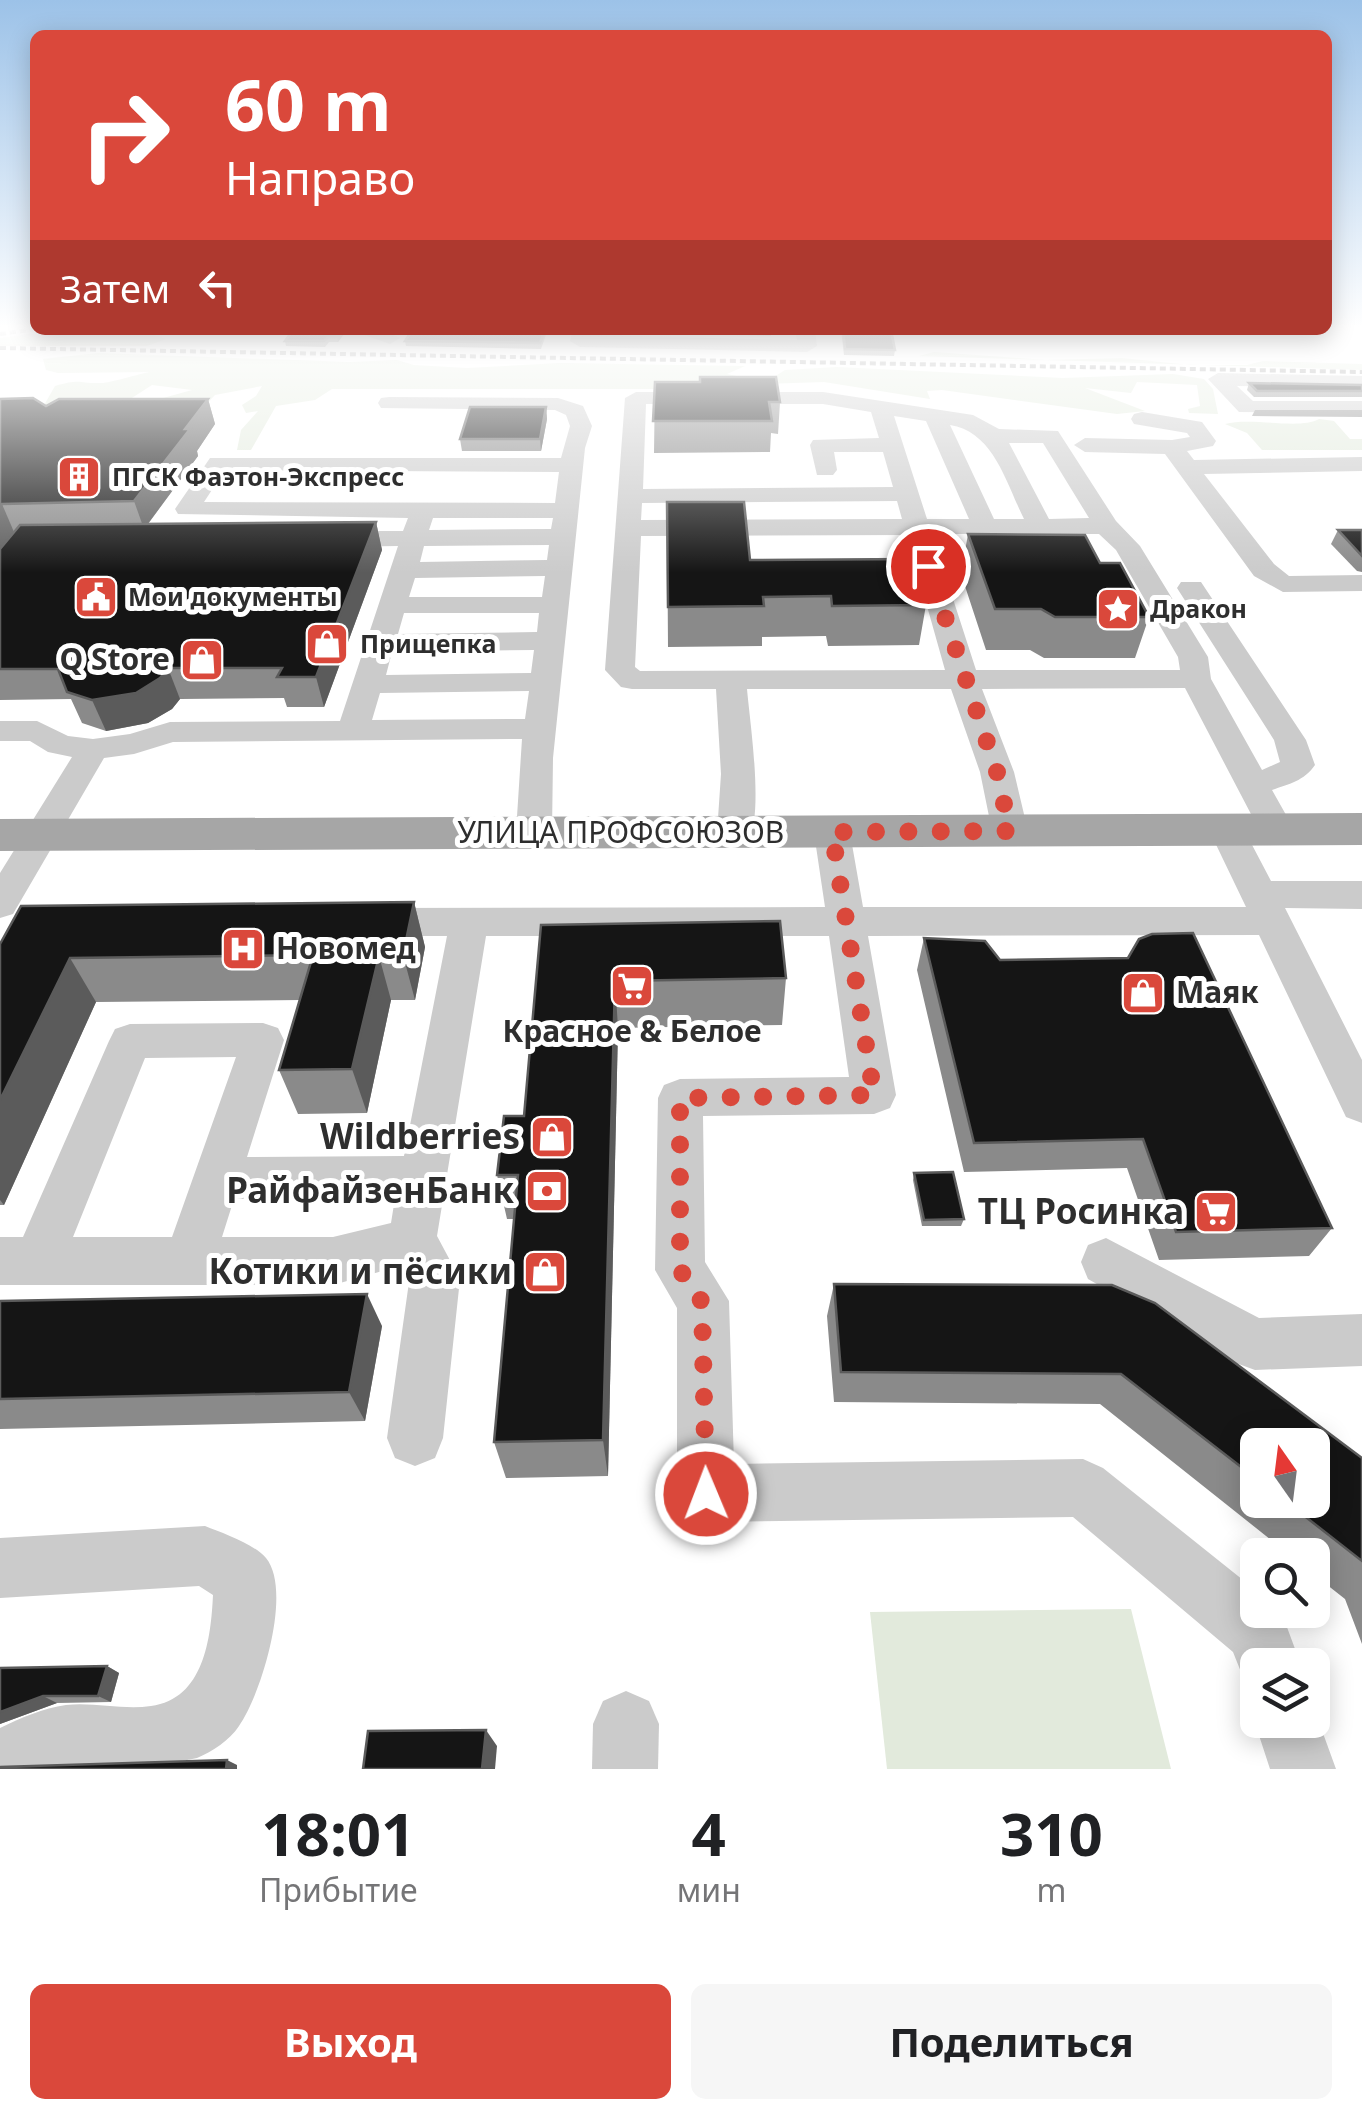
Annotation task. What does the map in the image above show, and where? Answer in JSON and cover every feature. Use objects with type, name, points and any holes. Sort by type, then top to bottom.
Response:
[{"type":"main road","name":"УЛИЦА ПРОФСОЮЗОВ","points":[[19,835],[1362,829]]},
{"type":"street","points":[[534,832],[545,682],[581,426],[576,411],[567,408]]},
{"type":"street","points":[[636,408],[637,479],[626,528],[620,670],[632,680],[1196,679]]},
{"type":"street","points":[[836,408],[892,452],[997,772],[1010,831]]},
{"type":"street","points":[[934,414],[973,422],[994,436],[1040,526]]},
{"type":"street","points":[[637,479],[892,452],[934,414]]},
{"type":"street","points":[[934,414],[985,528]]},
{"type":"street","points":[[1142,419],[1194,428],[1205,442],[1180,457]]},
{"type":"street","points":[[830,424],[892,452]]},
{"type":"street","points":[[994,436],[1050,436],[1106,526],[1127,546],[1192,658],[1196,679],[1276,829]]},
{"type":"street","points":[[825,470],[821,445],[892,452]]},
{"type":"street","points":[[1085,445],[1180,457],[1362,464]]},
{"type":"street","points":[[1180,457],[1264,570],[1283,584],[1361,601]]},
{"type":"street","points":[[418,524],[366,510],[187,509],[207,470],[384,474],[568,500]]},
{"type":"street","points":[[366,510],[384,474]]},
{"type":"street","points":[[301,539],[568,500]]},
{"type":"street","points":[[352,732],[418,524]]},
{"type":"street","points":[[626,528],[1106,526]]},
{"type":"street","points":[[404,570],[559,568]]},
{"type":"street","points":[[1191,588],[1290,740],[1298,765],[1286,774],[1251,786]]},
{"type":"street","points":[[393,604],[555,605]]},
{"type":"street","points":[[380,644],[550,641]]},
{"type":"street","points":[[731,680],[738,774],[735,833]]},
{"type":"street","points":[[367,684],[545,682]]},
{"type":"street","points":[[0,731],[37,732],[60,745],[93,749],[134,744],[170,732],[540,729]]},
{"type":"street","points":[[0,904],[19,835],[93,749]]},
{"type":"street","points":[[1228,830],[1362,1104]]},
{"type":"street","points":[[832,832],[874,1095],[680,1098],[680,1270],[702,1302],[706,1494],[1083,1488],[1258,1633],[1263,1648]]},
{"type":"street","points":[[330,922],[848,921],[1268,907],[1362,895]]},
{"type":"street","points":[[416,1438],[434,1279],[412,1240],[468,921]]},
{"type":"street","points":[[190,1258],[262,1040],[130,1041],[20,1260],[332,1261],[412,1240]]},
{"type":"street","points":[[217,1178],[423,1177]]},
{"type":"street","points":[[1106,1262],[1255,1344],[1362,1340]]},
{"type":"street","points":[[0,1568],[206,1556],[244,1579],[244,1620],[229,1685],[198,1725],[154,1738],[50,1740],[0,1763]]},
{"type":"street","points":[[1293,1738],[1303,1769]]},
{"type":"shaded area","points":[[243,408],[275,408],[251,450],[237,450],[241,430],[258,411],[246,413]]},
{"type":"shaded area","points":[[1070,408],[1136,408],[1145,411],[1117,414]]},
{"type":"shaded area","points":[[1217,408],[1218,414],[1189,413],[1188,409]]},
{"type":"shaded area","points":[[1334,421],[1350,439],[1362,439],[1362,450],[1262,450],[1247,433],[1225,424],[1300,423]]},
{"type":"shaded area","points":[[1131,1609],[1171,1769],[887,1769],[870,1612]]},
{"type":"building","name":"ПГСК Фаэтон-Экспресс","points":[[0,408],[201,408],[185,429],[190,429],[134,501],[0,506]]},
{"type":"building","points":[[470,408],[546,408],[540,439],[460,439]]},
{"type":"building","points":[[654,408],[770,408],[772,421],[653,421]]},
{"type":"building","points":[[667,502],[744,502],[750,560],[912,559],[926,605],[832,606],[831,596],[763,597],[764,606],[668,607]]},
{"type":"building","points":[[376,522],[316,677],[277,677],[282,668],[168,668],[136,693],[92,700],[67,692],[58,669],[0,669],[0,549],[20,525]]},
{"type":"building","points":[[1338,530],[1362,530],[1362,556]]},
{"type":"building","points":[[968,534],[1085,535],[1100,563],[1120,563],[1149,617],[1055,617],[1041,609],[995,609]]},
{"type":"building","points":[[414,902],[403,955],[379,956],[352,1069],[279,1070],[313,955],[70,958],[0,1100],[0,944],[21,906]]},
{"type":"building","points":[[780,921],[786,978],[615,981],[603,1440],[494,1442],[518,1175],[497,1175],[504,1116],[524,1116],[541,925]]},
{"type":"building","points":[[1193,933],[1332,1228],[1176,1232],[1143,1139],[974,1143],[924,938],[985,941],[1000,960],[1128,958],[1139,939],[1152,934]]},
{"type":"building","points":[[953,1172],[964,1219],[924,1220],[914,1173]]},
{"type":"building","points":[[834,1284],[1112,1285],[1155,1303],[1322,1428],[1240,1428],[1240,1466],[1121,1374],[841,1372]]},
{"type":"building","points":[[367,1294],[349,1392],[0,1399],[0,1301]]},
{"type":"building","points":[[1330,1434],[1362,1458],[1362,1561],[1307,1518],[1330,1518]]},
{"type":"building","points":[[107,1666],[98,1696],[43,1696],[0,1712],[0,1668]]},
{"type":"building","points":[[486,1730],[482,1769],[363,1769],[368,1731]]},
{"type":"building","points":[[227,1760],[226,1769],[0,1769],[0,1767]]},
{"type":"place","name":"ПГСК Фаэтон-Экспресс","points":[[79,477]]},
{"type":"place","name":"Мои документы","points":[[96,597]]},
{"type":"place","name":"Дракон","points":[[1118,609]]},
{"type":"place","name":"Прищепка","points":[[327,644]]},
{"type":"place","name":"Q Store","points":[[202,660]]},
{"type":"place","name":"Новомед","points":[[243,949]]},
{"type":"place","name":"Красное & Белое","points":[[632,986]]},
{"type":"place","name":"Маяк","points":[[1143,993]]},
{"type":"place","name":"Wildberries","points":[[552,1137]]},
{"type":"place","name":"РайфайзенБанк","points":[[547,1191]]},
{"type":"place","name":"ТЦ Росинка","points":[[1216,1212]]},
{"type":"place","name":"Котики и пёсики","points":[[545,1272]]},
{"type":"route","points":[[706,1494],[702,1302],[680,1270],[680,1098],[874,1095],[832,832],[1010,831],[997,772],[928,566]]}]
